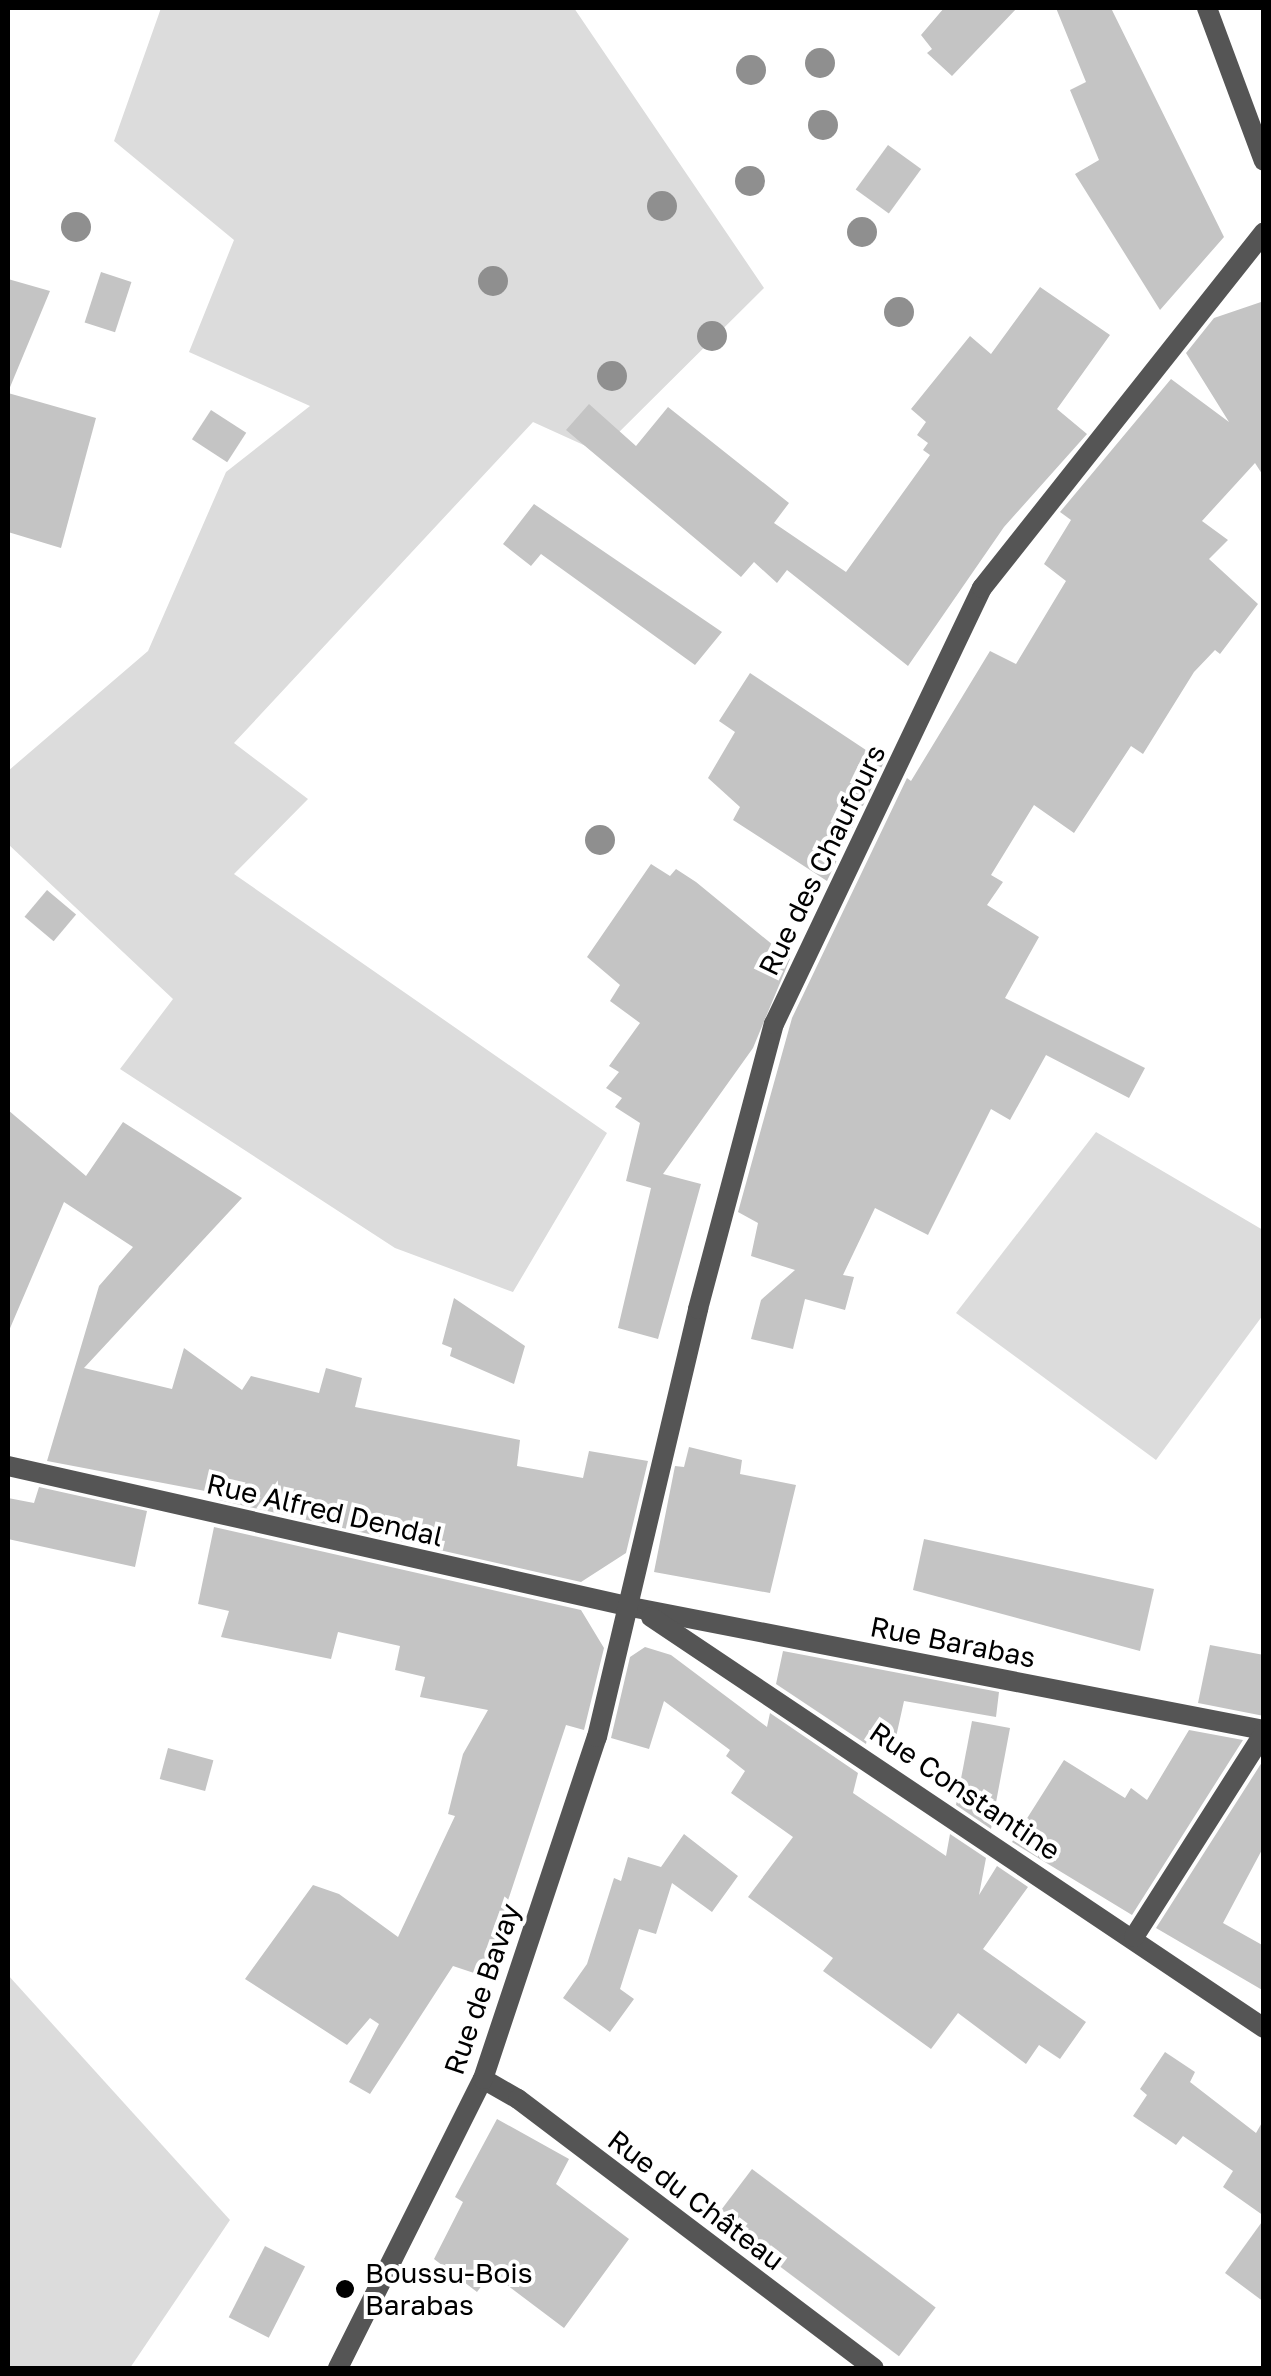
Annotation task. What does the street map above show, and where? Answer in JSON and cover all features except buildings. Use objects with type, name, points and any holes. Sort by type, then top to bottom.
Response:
[{"type":"street","points":[[1207,8],[1264,161]]},
{"type":"street","name":"Rue des Chaufours","points":[[631,1608],[698,1309],[774,1024],[982,588],[1264,232]]},
{"type":"street","name":"Rue Alfred Dendal","points":[[8,1466],[631,1608]]},
{"type":"street","name":"Rue Barabas","points":[[631,1608],[1264,1732]]},
{"type":"street","name":"Rue Constantine","points":[[631,1608],[1134,1937],[1264,2028]]},
{"type":"street","name":"Rue de Bavay","points":[[338,2368],[483,2080],[597,1737],[631,1608]]},
{"type":"street","points":[[1134,1937],[1264,1732]]},
{"type":"street","name":"Rue du Château","points":[[483,2080],[518,2099],[874,2368]]},
{"type":"shaded area","points":[[161,8],[574,8],[764,288],[599,452],[533,422],[234,743],[308,799],[234,874],[607,1133],[513,1292],[395,1248],[120,1069],[173,999],[8,844],[8,771],[148,651],[226,472],[310,406],[189,352],[234,240],[114,141]]},
{"type":"shaded area","points":[[1096,1132],[1263,1230],[1263,1315],[1156,1460],[956,1313]]},
{"type":"shaded area","points":[[8,1975],[230,2220],[130,2368],[8,2368]]},
{"type":"place","name":"Boussu-Bois Barabas","points":[[345,2289]]}]
